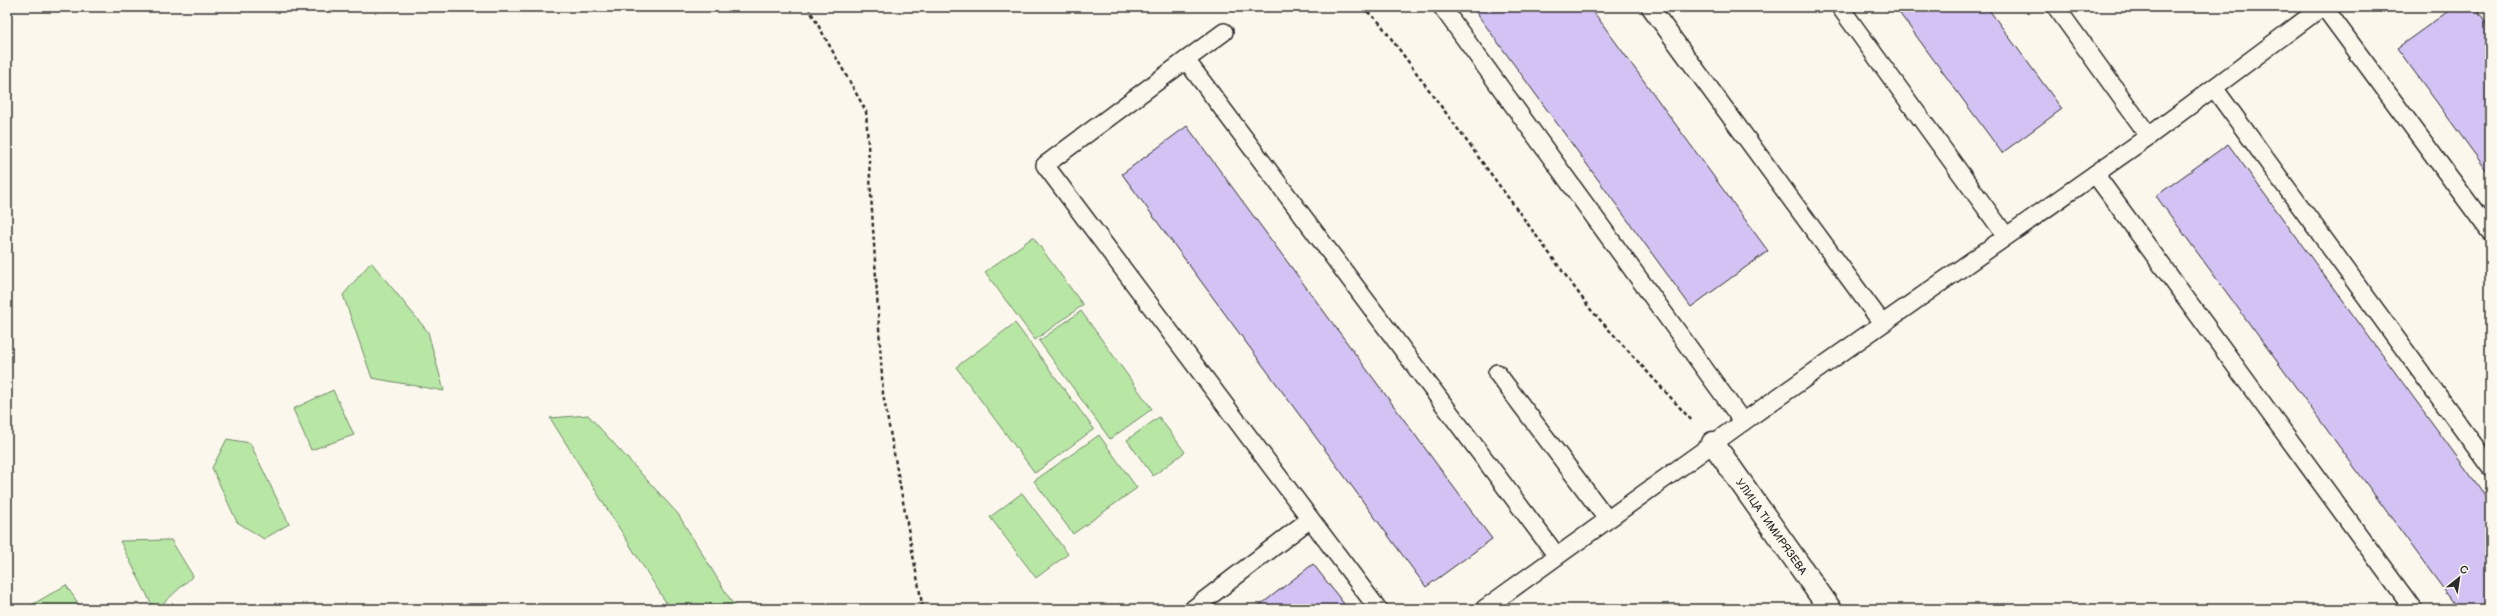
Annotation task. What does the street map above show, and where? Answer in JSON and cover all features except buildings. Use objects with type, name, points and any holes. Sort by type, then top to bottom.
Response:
[{"type":"street","name":"УЛИЦА ТИМИРЯЗЕВА","points":[[1713,443],[1830,609]]},
{"type":"lane","points":[[1442,7],[1743,422]]},
{"type":"lane","points":[[1650,7],[1882,323]]},
{"type":"lane","points":[[1840,7],[2006,236]]},
{"type":"lane","points":[[2056,7],[2149,136]]},
{"type":"lane","points":[[1484,609],[1713,443],[2149,136],[2323,7],[2490,232]]},
{"type":"lane","points":[[1224,32],[1045,165],[1378,609]]},
{"type":"lane","points":[[1186,60],[1557,556]]},
{"type":"lane","points":[[2214,88],[2490,467]]},
{"type":"lane","points":[[2095,174],[2413,609]]},
{"type":"lane","points":[[1498,373],[1608,519]]},
{"type":"lane","points":[[1193,609],[1310,519]]},
{"type":"path","points":[[808,7],[866,111],[883,394],[923,609]]},
{"type":"path","points":[[1362,7],[1379,22],[1591,310],[1713,443]]},
{"type":"green space","points":[[1033,237],[1083,305],[1035,340],[985,272]]},
{"type":"green space","points":[[371,262],[428,332],[444,391],[372,378],[343,295]]},
{"type":"green space","points":[[1081,311],[1152,409],[1110,439],[1039,341]]},
{"type":"green space","points":[[1015,323],[1094,429],[1035,473],[956,367]]},
{"type":"green space","points":[[333,390],[354,435],[311,450],[293,409]]},
{"type":"green space","points":[[588,415],[678,514],[736,609],[670,609],[550,418]]},
{"type":"green space","points":[[1159,417],[1185,452],[1153,476],[1127,440]]},
{"type":"green space","points":[[1099,435],[1137,488],[1073,534],[1034,481]]},
{"type":"green space","points":[[227,439],[250,443],[289,524],[264,539],[237,522],[212,468]]},
{"type":"green space","points":[[1022,493],[1068,554],[1036,578],[990,517]]},
{"type":"green space","points":[[171,540],[193,576],[157,609],[154,609],[120,541]]},
{"type":"green space","points":[[66,585],[82,609],[30,609],[28,607]]}]
